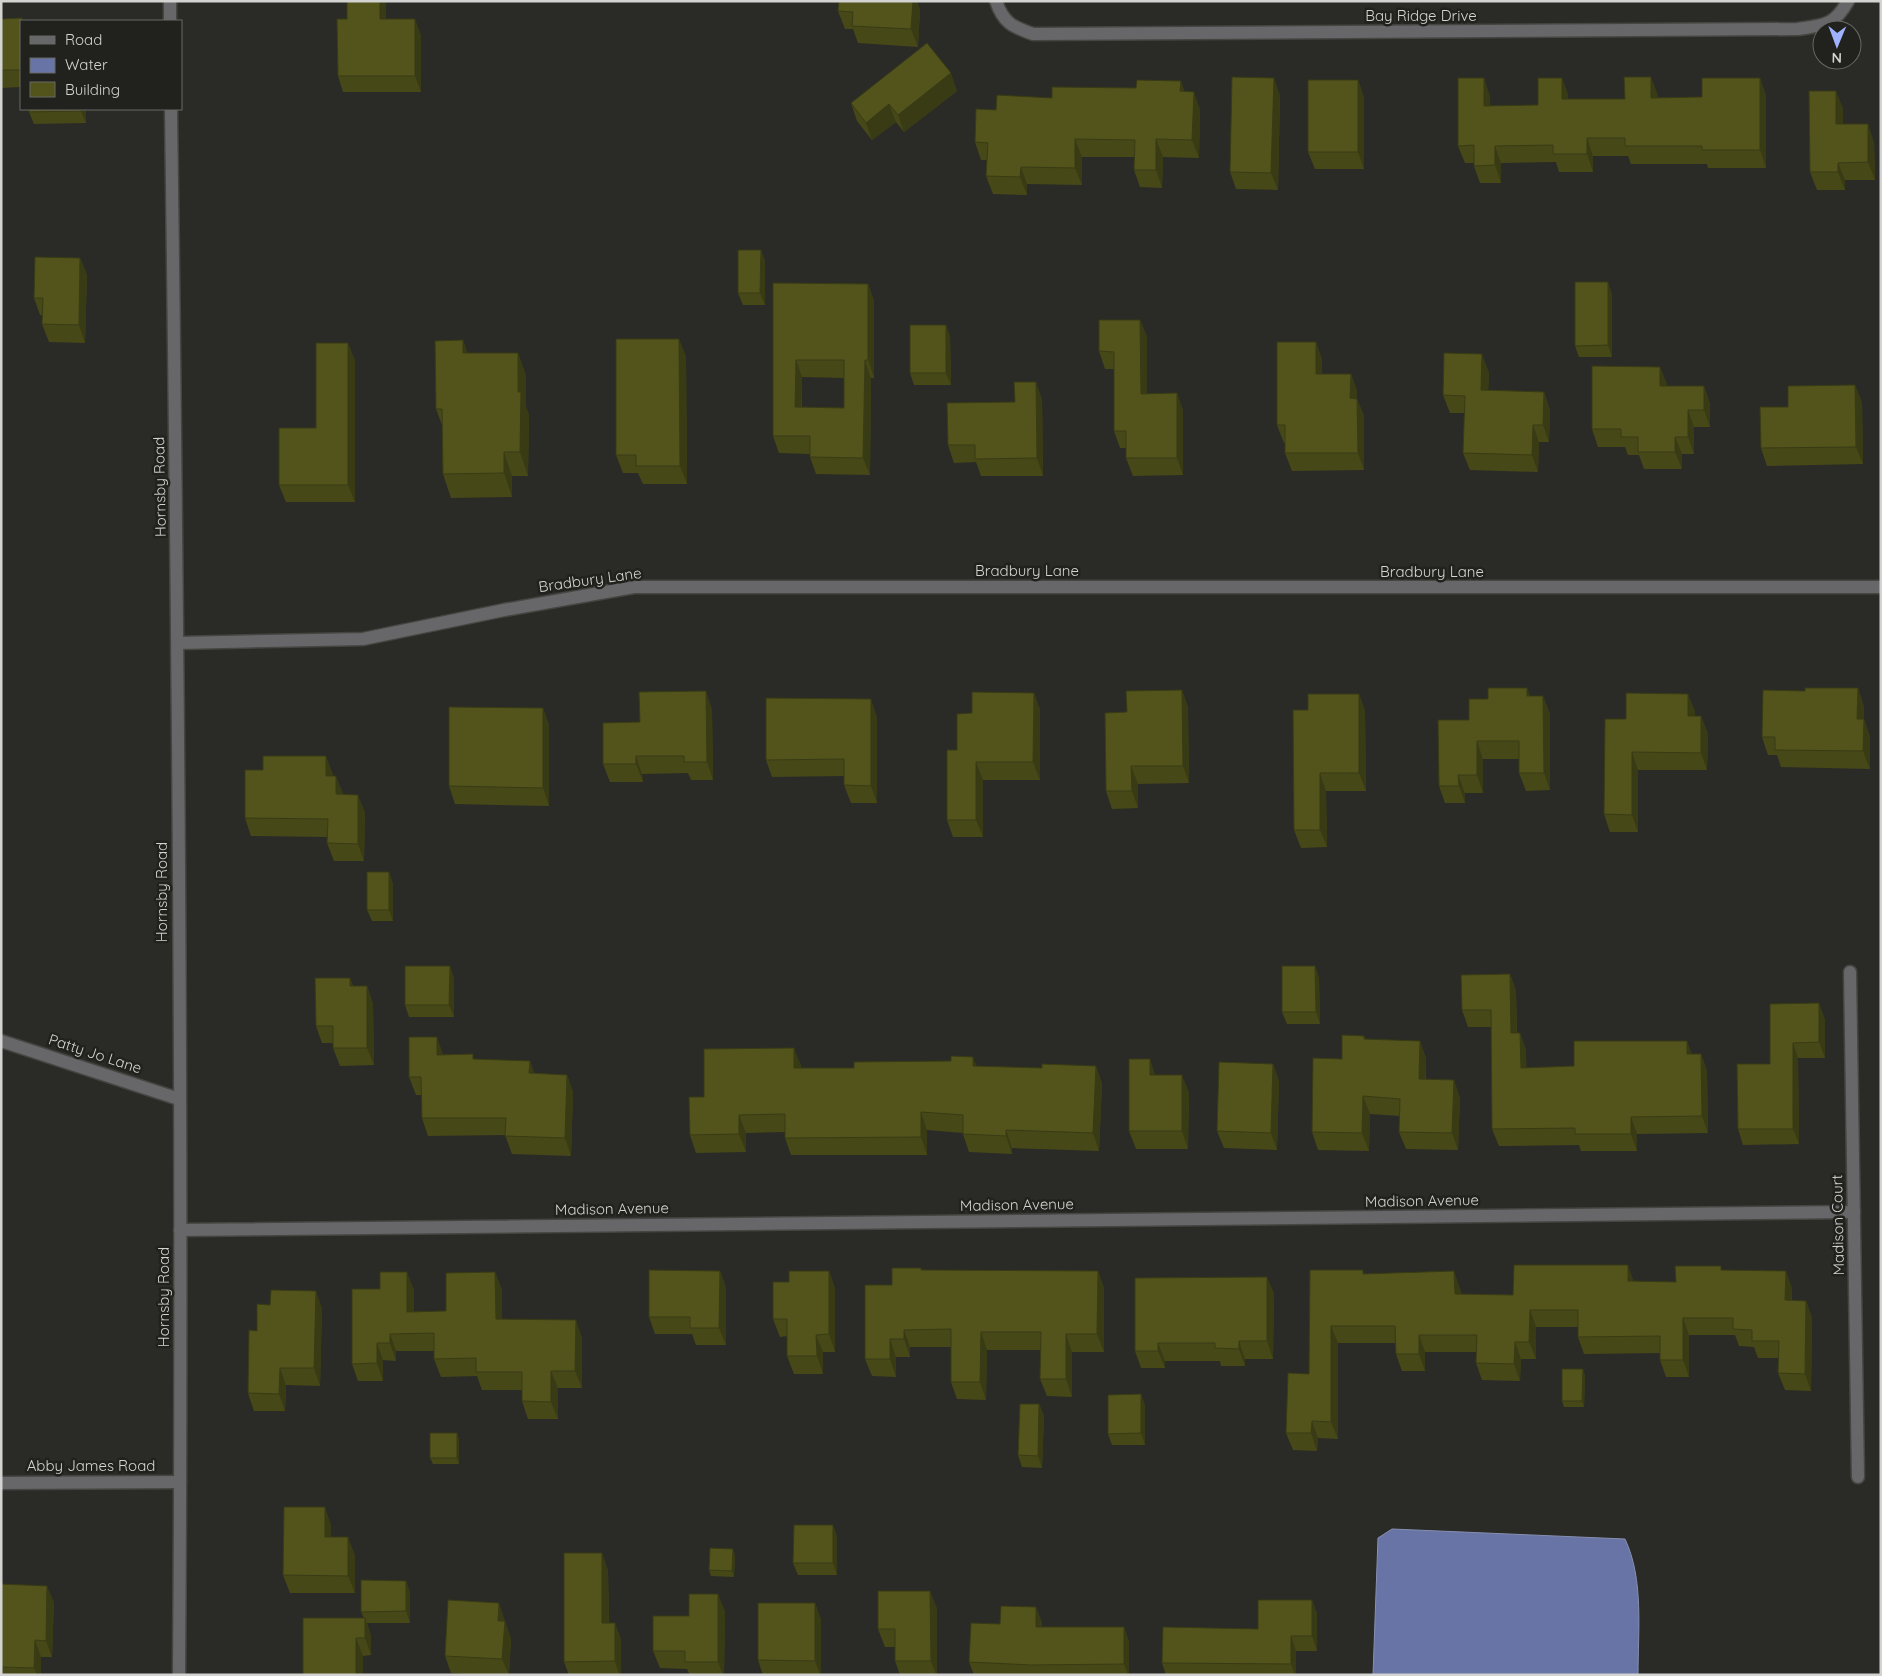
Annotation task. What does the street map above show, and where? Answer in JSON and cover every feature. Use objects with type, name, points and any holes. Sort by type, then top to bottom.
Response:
[{"type":"street","points":[[170,1],[170,20]]},
{"type":"street","name":"Bay Ridge Drive","points":[[996,1],[1001,15],[1012,27],[1033,34],[1798,29],[1832,21],[1840,16],[1848,1]]},
{"type":"street","name":"Hornsby Road","points":[[172,110],[178,643],[179,1675]]},
{"type":"street","name":"Bradbury Lane","points":[[178,643],[363,639],[504,610],[634,587],[1881,587]]},
{"type":"street","name":"Madison Court","points":[[1850,972],[1858,1477]]},
{"type":"street","name":"Patty Jo Lane","points":[[1,1040],[179,1099]]},
{"type":"street","name":"Madison Avenue","points":[[180,1230],[1854,1212]]},
{"type":"street","name":"Abby James Road","points":[[1,1482],[180,1482]]},
{"type":"water","points":[[1392,1529],[1625,1539],[1635,1571],[1639,1606],[1638,1675],[1373,1675],[1378,1538]]},
{"type":"building","points":[[347,1],[380,1],[380,19],[415,19],[415,76],[338,76],[337,19],[347,19]]},
{"type":"building","points":[[839,1],[913,1],[911,29],[852,26],[853,12],[838,11]]},
{"type":"building","points":[[22,18],[20,20],[20,70],[1,70],[1,19]]},
{"type":"building","points":[[927,43],[951,73],[898,115],[889,104],[866,123],[851,103]]},
{"type":"building","points":[[1232,77],[1274,78],[1271,173],[1230,172]]},
{"type":"building","points":[[1624,77],[1651,77],[1651,98],[1702,97],[1702,78],[1760,78],[1760,150],[1702,150],[1702,146],[1625,146],[1625,138],[1587,138],[1587,154],[1553,154],[1553,145],[1495,146],[1495,165],[1474,166],[1474,145],[1458,146],[1458,78],[1484,78],[1484,106],[1538,105],[1538,78],[1562,78],[1562,99],[1625,99]]},
{"type":"building","points":[[1137,80],[1181,81],[1180,91],[1194,92],[1192,140],[1156,139],[1156,170],[1134,170],[1135,140],[1075,139],[1075,168],[1021,167],[1020,177],[986,176],[988,143],[975,142],[976,109],[996,110],[997,95],[1052,98],[1052,87],[1136,88]]},
{"type":"building","points":[[1308,80],[1358,80],[1358,152],[1308,152]]},
{"type":"building","points":[[1809,91],[1836,91],[1836,124],[1868,124],[1868,162],[1838,163],[1838,172],[1810,172]]},
{"type":"building","points":[[29,110],[81,110],[81,111],[29,112]]},
{"type":"building","points":[[738,250],[761,250],[760,293],[738,293]]},
{"type":"building","points":[[35,257],[80,258],[79,325],[42,324],[43,298],[34,298]]},
{"type":"building","points":[[1575,282],[1608,282],[1608,345],[1575,346]]},
{"type":"building","points":[[773,283],[868,284],[868,360],[865,360],[863,458],[810,457],[810,436],[773,436]],"holes":[[[796,360],[844,360],[844,408],[795,407]]]},
{"type":"building","points":[[1099,320],[1140,320],[1141,394],[1177,393],[1177,458],[1126,458],[1126,431],[1114,431],[1114,352],[1099,351]]},
{"type":"building","points":[[910,325],[946,325],[946,373],[910,373]]},
{"type":"building","points":[[616,339],[679,339],[680,466],[636,466],[636,455],[616,455]]},
{"type":"building","points":[[463,340],[463,353],[518,353],[518,392],[521,392],[520,452],[504,452],[504,473],[443,474],[442,409],[436,409],[435,341]]},
{"type":"building","points":[[1277,342],[1316,342],[1316,374],[1351,374],[1350,398],[1357,399],[1358,453],[1285,453],[1285,425],[1277,425]]},
{"type":"building","points":[[316,343],[348,343],[348,485],[279,485],[279,428],[316,428]]},
{"type":"building","points":[[1444,353],[1482,354],[1481,390],[1544,392],[1543,425],[1533,425],[1532,455],[1463,453],[1465,396],[1443,395]]},
{"type":"building","points":[[1592,366],[1660,367],[1660,386],[1704,386],[1704,410],[1688,410],[1688,437],[1675,437],[1675,452],[1638,452],[1638,437],[1621,437],[1621,429],[1592,429]]},
{"type":"building","points":[[1014,382],[1036,382],[1037,458],[975,459],[975,445],[948,445],[947,403],[1015,402]]},
{"type":"building","points":[[1855,385],[1856,447],[1761,448],[1760,407],[1788,407],[1788,386]]},
{"type":"building","points":[[1488,688],[1527,688],[1527,696],[1543,696],[1544,773],[1519,773],[1519,741],[1477,741],[1477,775],[1458,775],[1459,786],[1439,786],[1438,720],[1469,720],[1469,699],[1488,699]]},
{"type":"building","points":[[1805,688],[1858,688],[1857,719],[1864,719],[1863,751],[1775,750],[1775,737],[1762,737],[1763,690],[1805,691]]},
{"type":"building","points":[[1182,690],[1183,766],[1131,766],[1132,791],[1106,791],[1105,713],[1127,712],[1126,691]]},
{"type":"building","points":[[706,691],[707,762],[684,762],[684,756],[636,756],[636,764],[603,764],[603,723],[640,722],[639,692]]},
{"type":"building","points":[[972,692],[1034,693],[1033,762],[976,762],[976,820],[947,820],[947,750],[957,750],[957,714],[972,713]]},
{"type":"building","points":[[1626,693],[1688,694],[1688,716],[1701,716],[1701,753],[1632,752],[1632,815],[1604,814],[1605,719],[1626,719]]},
{"type":"building","points":[[1308,694],[1359,694],[1359,773],[1320,773],[1320,830],[1294,830],[1293,710],[1308,710]]},
{"type":"building","points":[[766,698],[871,699],[871,786],[844,785],[844,759],[766,760]]},
{"type":"building","points":[[449,707],[543,708],[543,788],[449,786]]},
{"type":"building","points":[[263,756],[326,756],[326,776],[336,776],[336,794],[358,795],[358,844],[327,843],[328,819],[245,818],[245,770],[263,770]]},
{"type":"building","points":[[367,872],[389,872],[389,910],[367,910]]},
{"type":"building","points":[[405,966],[450,966],[449,1005],[405,1005]]},
{"type":"building","points":[[1282,966],[1315,966],[1316,1012],[1282,1012]]},
{"type":"building","points":[[1510,974],[1511,1033],[1520,1033],[1521,1068],[1574,1066],[1574,1041],[1687,1041],[1687,1054],[1701,1054],[1702,1116],[1631,1117],[1631,1134],[1575,1134],[1575,1128],[1492,1129],[1491,1010],[1462,1010],[1461,975]]},
{"type":"building","points":[[315,978],[350,978],[350,986],[367,986],[367,1048],[333,1048],[333,1026],[316,1026]]},
{"type":"building","points":[[1819,1003],[1819,1042],[1793,1043],[1793,1129],[1738,1129],[1737,1064],[1770,1064],[1770,1004]]},
{"type":"building","points":[[1342,1035],[1364,1036],[1364,1039],[1420,1041],[1419,1079],[1454,1080],[1452,1133],[1399,1132],[1400,1099],[1363,1096],[1362,1133],[1312,1132],[1313,1058],[1342,1059]]},
{"type":"building","points":[[409,1037],[437,1037],[437,1055],[473,1054],[473,1059],[530,1061],[529,1073],[567,1075],[565,1138],[505,1136],[506,1118],[422,1118],[421,1077],[409,1077]]},
{"type":"building","points":[[794,1048],[794,1068],[854,1068],[854,1062],[951,1061],[951,1056],[973,1057],[973,1066],[1042,1068],[1042,1064],[1096,1066],[1093,1133],[1006,1130],[1006,1136],[963,1134],[963,1115],[921,1112],[921,1137],[785,1138],[785,1114],[739,1115],[739,1134],[690,1135],[689,1097],[704,1097],[704,1049]]},
{"type":"building","points":[[1129,1059],[1150,1059],[1150,1075],[1182,1075],[1182,1131],[1129,1131]]},
{"type":"building","points":[[1219,1062],[1273,1064],[1271,1133],[1217,1131]]},
{"type":"building","points":[[1514,1265],[1628,1265],[1628,1281],[1676,1282],[1675,1266],[1721,1266],[1721,1270],[1786,1271],[1785,1300],[1806,1301],[1805,1374],[1778,1373],[1779,1341],[1752,1341],[1752,1330],[1733,1329],[1733,1318],[1683,1318],[1683,1360],[1660,1360],[1660,1336],[1578,1337],[1578,1310],[1530,1310],[1529,1342],[1515,1342],[1514,1364],[1476,1363],[1477,1335],[1419,1335],[1419,1354],[1396,1354],[1395,1326],[1331,1326],[1331,1422],[1312,1421],[1311,1433],[1286,1433],[1288,1373],[1309,1374],[1310,1270],[1363,1270],[1363,1274],[1454,1271],[1455,1294],[1513,1295]]},
{"type":"building","points":[[892,1268],[921,1268],[921,1270],[1098,1271],[1097,1334],[1066,1334],[1066,1379],[1040,1379],[1041,1332],[981,1332],[980,1382],[951,1382],[951,1329],[904,1330],[904,1339],[890,1339],[890,1359],[865,1359],[865,1285],[892,1285]]},
{"type":"building","points":[[649,1270],[720,1271],[719,1328],[690,1328],[690,1317],[649,1317]]},
{"type":"building","points":[[789,1271],[829,1271],[829,1334],[816,1335],[817,1356],[787,1356],[787,1319],[773,1319],[773,1282],[789,1282]]},
{"type":"building","points":[[380,1272],[407,1272],[407,1312],[446,1311],[446,1273],[495,1272],[496,1319],[576,1320],[575,1371],[551,1371],[551,1402],[522,1401],[522,1372],[476,1372],[476,1358],[434,1359],[434,1333],[390,1334],[390,1343],[377,1343],[377,1363],[352,1364],[352,1289],[380,1289]]},
{"type":"building","points":[[1267,1277],[1267,1341],[1239,1341],[1239,1349],[1215,1348],[1215,1343],[1158,1343],[1158,1351],[1135,1351],[1135,1278]]},
{"type":"building","points":[[271,1290],[316,1291],[314,1368],[280,1368],[279,1394],[248,1393],[249,1330],[257,1331],[257,1304],[270,1305]]},
{"type":"building","points":[[1562,1369],[1583,1369],[1582,1401],[1562,1401]]},
{"type":"building","points":[[1141,1394],[1141,1433],[1108,1434],[1108,1395]]},
{"type":"building","points":[[1020,1404],[1039,1404],[1038,1456],[1018,1455]]},
{"type":"building","points":[[430,1433],[457,1433],[457,1458],[430,1458]]},
{"type":"building","points":[[284,1507],[325,1507],[325,1537],[348,1537],[348,1576],[283,1575]]},
{"type":"building","points":[[794,1525],[833,1525],[833,1563],[793,1563]]},
{"type":"building","points":[[710,1548],[733,1549],[732,1571],[709,1570]]},
{"type":"building","points":[[564,1553],[602,1553],[602,1623],[615,1623],[615,1661],[564,1662]]},
{"type":"building","points":[[361,1580],[406,1581],[406,1611],[361,1612]]},
{"type":"building","points":[[1,1584],[47,1586],[46,1641],[35,1640],[34,1668],[1,1667]]},
{"type":"building","points":[[878,1591],[930,1591],[931,1661],[895,1661],[895,1629],[878,1629]]},
{"type":"building","points":[[689,1594],[718,1594],[718,1662],[685,1662],[685,1651],[653,1651],[653,1616],[689,1616]]},
{"type":"building","points":[[448,1600],[499,1603],[498,1621],[505,1621],[502,1659],[445,1656]]},
{"type":"building","points":[[1258,1600],[1312,1600],[1312,1636],[1291,1636],[1291,1664],[1162,1663],[1163,1627],[1258,1629]]},
{"type":"building","points":[[758,1603],[815,1603],[815,1661],[758,1660]]},
{"type":"building","points":[[1001,1606],[1036,1607],[1036,1627],[1124,1627],[1124,1664],[1031,1665],[969,1662],[971,1623],[1000,1624]]},
{"type":"building","points":[[303,1618],[365,1618],[365,1638],[356,1638],[356,1675],[303,1675]]}]
